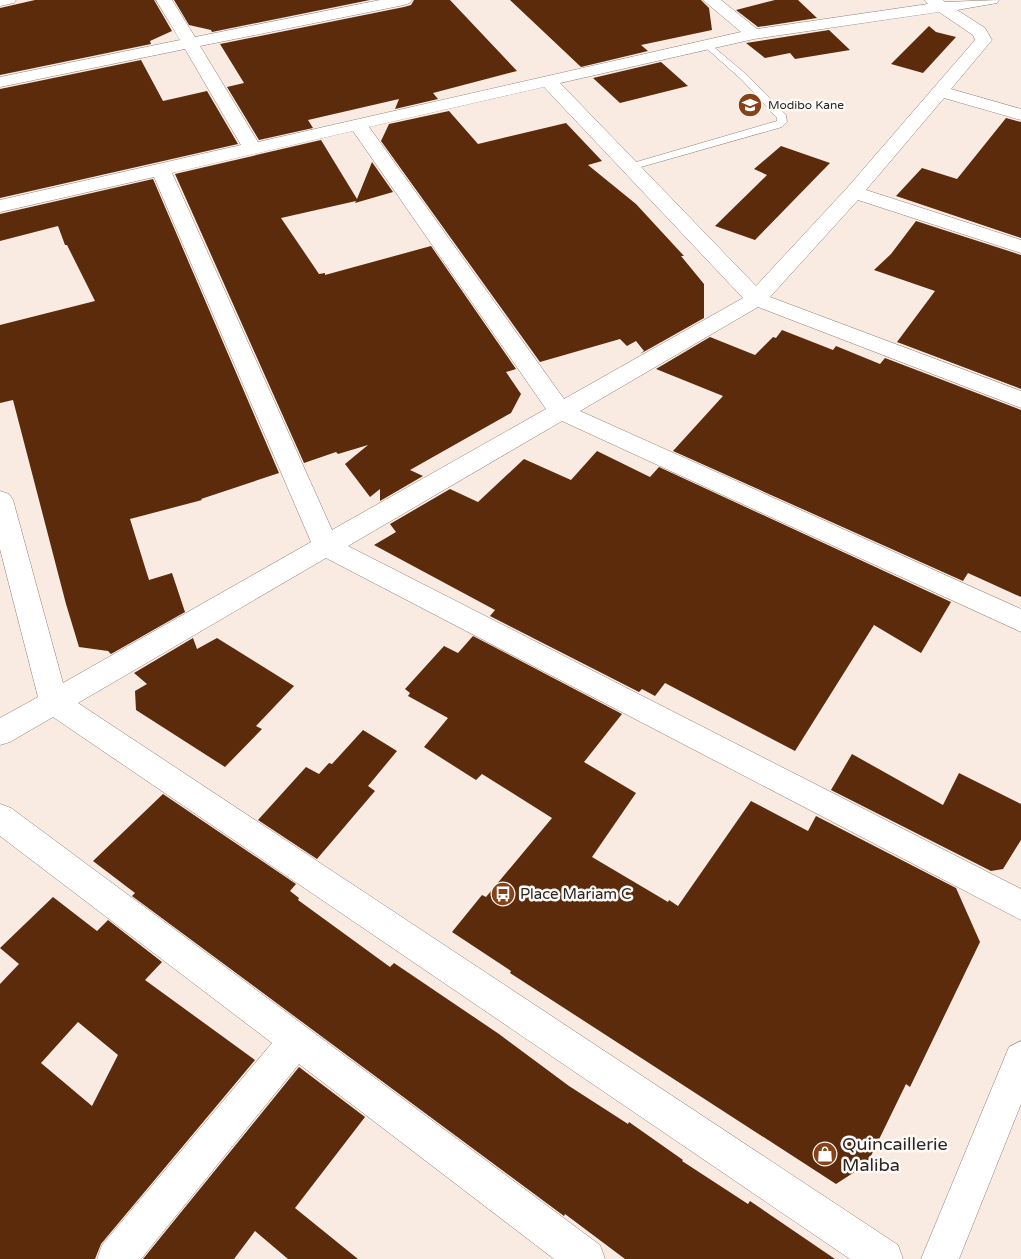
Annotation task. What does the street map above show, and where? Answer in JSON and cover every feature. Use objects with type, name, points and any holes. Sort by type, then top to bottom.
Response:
[{"type":"street","points":[[0,1],[5,0]]},
{"type":"street","points":[[164,0],[253,148]]},
{"type":"street","points":[[0,82],[404,0]]},
{"type":"street","points":[[711,0],[754,34]]},
{"type":"street","points":[[0,206],[754,34],[937,4],[991,0]]},
{"type":"street","points":[[0,733],[756,298],[854,192],[984,40],[979,32],[937,4]]},
{"type":"street","points":[[548,81],[756,298],[1021,400]]},
{"type":"street","points":[[941,92],[1021,115]]},
{"type":"street","points":[[358,125],[560,411],[1021,622]]},
{"type":"street","points":[[160,170],[326,546],[1021,904]]},
{"type":"street","points":[[854,192],[1021,247]]},
{"type":"street","points":[[0,500],[54,702],[884,1259]]},
{"type":"street","points":[[0,818],[586,1259]]},
{"type":"street","points":[[116,1259],[296,1041]]},
{"type":"street","points":[[940,1259],[1021,1059]]},
{"type":"lane","points":[[630,167],[778,125],[782,122],[782,117],[745,78],[708,45]]},
{"type":"building","points":[[35,0],[154,0],[172,31],[150,41],[151,44],[0,75],[0,8]]},
{"type":"building","points":[[174,0],[370,0],[212,32],[211,30],[189,25]]},
{"type":"building","points":[[414,0],[450,0],[517,71],[433,93],[438,99],[395,109],[399,99],[308,120],[313,128],[259,140],[227,87],[244,83],[220,44],[404,7],[411,5]]},
{"type":"building","points":[[510,0],[701,0],[709,8],[712,30],[641,45],[648,51],[581,67]]},
{"type":"building","points":[[775,0],[798,0],[817,18],[758,27],[736,10]]},
{"type":"building","points":[[929,26],[936,32],[956,37],[923,73],[891,64]]},
{"type":"building","points":[[829,30],[850,50],[795,59],[790,53],[765,58],[746,43]]},
{"type":"building","points":[[141,60],[163,101],[207,91],[238,144],[0,198],[0,89]]},
{"type":"building","points":[[661,62],[688,86],[620,103],[593,78]]},
{"type":"building","points":[[449,111],[478,144],[566,123],[602,161],[588,165],[636,204],[684,256],[681,256],[704,284],[704,318],[640,354],[644,351],[636,341],[627,346],[620,339],[540,362],[381,141],[389,124]]},
{"type":"building","points":[[1006,118],[1021,122],[1021,238],[896,196],[922,168],[957,179]]},
{"type":"building","points":[[321,140],[357,199],[372,162],[393,192],[355,203],[356,201],[281,218],[319,274],[325,273],[325,275],[431,246],[516,369],[506,372],[521,394],[511,413],[410,470],[423,476],[380,501],[380,489],[370,497],[345,464],[368,445],[338,454],[336,452],[304,463],[175,174]]},
{"type":"building","points":[[781,146],[830,163],[755,240],[715,226],[767,175],[754,169]]},
{"type":"building","points":[[153,179],[279,473],[202,500],[130,519],[149,580],[172,573],[185,612],[111,654],[108,651],[79,647],[13,400],[0,403],[0,325],[95,301],[67,245],[65,245],[58,226],[0,241],[0,214]]},
{"type":"building","points":[[916,221],[1021,255],[1021,389],[897,342],[935,291],[874,270],[891,254]]},
{"type":"building","points":[[782,330],[833,350],[836,346],[880,364],[885,358],[1021,410],[1021,597],[968,573],[963,581],[673,451],[723,396],[656,369],[710,337],[755,355],[773,337],[776,338]]},
{"type":"building","points":[[597,451],[650,477],[659,467],[951,602],[921,653],[874,625],[795,751],[665,683],[655,696],[642,689],[639,692],[490,616],[495,610],[374,545],[396,532],[390,524],[450,489],[478,502],[524,459],[571,480]]},
{"type":"building","points":[[473,636],[622,714],[584,762],[636,793],[592,857],[668,902],[669,900],[678,906],[751,801],[808,831],[816,816],[956,888],[980,942],[910,1087],[906,1084],[867,1164],[836,1184],[510,973],[511,971],[452,932],[482,895],[486,897],[552,818],[482,774],[476,780],[424,747],[448,718],[408,696],[410,693],[405,689],[444,646],[458,653]]},
{"type":"building","points":[[193,638],[197,649],[217,638],[294,686],[256,726],[262,729],[225,767],[136,710],[135,691],[147,684],[134,673]]},
{"type":"building","points":[[363,730],[397,751],[368,786],[375,791],[317,859],[258,820],[306,767],[319,774],[329,763],[332,764]]},
{"type":"building","points":[[852,754],[943,805],[959,773],[1021,804],[1021,840],[1003,869],[991,871],[831,790]]},
{"type":"building","points":[[163,794],[296,884],[290,891],[299,898],[298,900],[390,967],[394,963],[499,1034],[569,1086],[628,1124],[629,1122],[682,1161],[748,1204],[750,1201],[835,1259],[625,1259],[565,1214],[564,1216],[132,896],[135,893],[93,861]]},
{"type":"building","points":[[53,897],[97,931],[108,920],[162,962],[145,980],[255,1060],[101,1244],[95,1259],[0,1259],[0,984],[19,964],[0,948]],"holes":[[[78,1022],[118,1055],[92,1106],[41,1063]]]},
{"type":"building","points":[[299,1067],[365,1117],[295,1208],[358,1259],[288,1259],[255,1231],[234,1259],[143,1259]]},
{"type":"place","name":"Modibo Kane","points":[[750,105]]},
{"type":"place","name":"Place Mariam C","points":[[503,894]]},
{"type":"place","name":"Quincaillerie Maliba","points":[[825,1154]]}]
